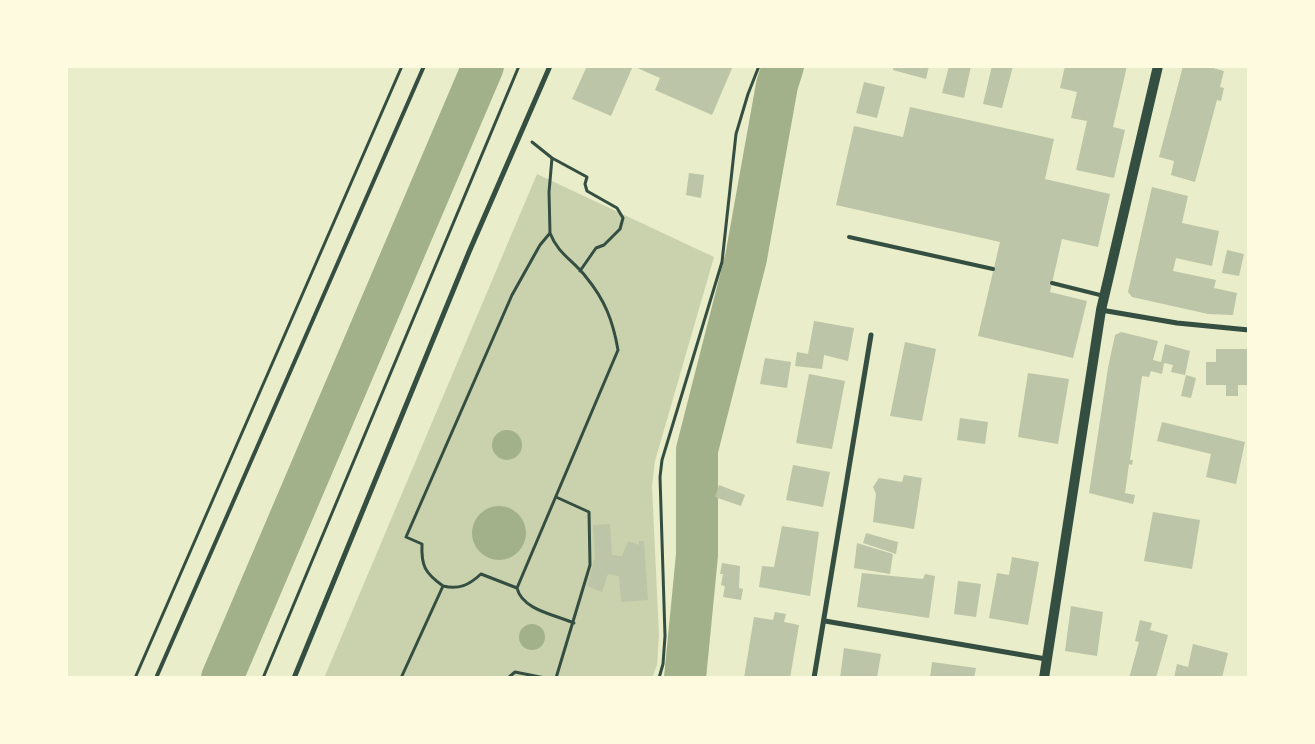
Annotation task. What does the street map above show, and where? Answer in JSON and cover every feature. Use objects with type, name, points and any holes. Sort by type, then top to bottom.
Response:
[{"type":"main road","points":[[1044,678],[1101,310],[1158,66]]},
{"type":"street","points":[[294,678],[469,252],[550,66]]},
{"type":"street","points":[[1101,310],[1177,323],[1249,330]]},
{"type":"street","points":[[814,678],[825,621],[870,335]]},
{"type":"street","points":[[825,621],[1046,659]]},
{"type":"lane","points":[[156,678],[424,66]]},
{"type":"lane","points":[[849,237],[993,269]]},
{"type":"lane","points":[[1052,283],[1104,296]]},
{"type":"path","points":[[134,678],[402,66]]},
{"type":"path","points":[[262,678],[519,66]]},
{"type":"path","points":[[659,678],[663,664],[665,636],[660,477],[662,460],[722,262],[736,134],[759,66]]},
{"type":"path","points":[[520,134],[552,158],[587,177],[585,184],[587,191],[617,208],[623,218],[620,229],[604,245],[596,248],[580,271]]},
{"type":"path","points":[[552,158],[549,192],[550,233],[556,247],[580,271],[600,297],[614,322],[618,350],[517,588],[519,596],[525,603],[574,623]]},
{"type":"path","points":[[517,588],[481,574],[470,584],[454,589],[443,586],[429,575],[421,560],[422,544],[406,536],[512,295],[540,245],[550,233]]},
{"type":"path","points":[[556,497],[589,512],[590,565],[556,678]]},
{"type":"path","points":[[401,678],[443,586]]},
{"type":"path","points":[[508,678],[515,672],[545,678]]},
{"type":"shaded area","points":[[537,174],[714,257],[655,461],[652,486],[659,636],[657,665],[652,678],[324,678]]},
{"type":"shaded area","points":[[507,430],[517,435],[522,445],[517,455],[507,460],[497,455],[492,445],[497,435]]},
{"type":"shaded area","points":[[499,506],[518,514],[526,533],[518,552],[499,560],[480,552],[472,533],[480,514]]},
{"type":"shaded area","points":[[532,624],[541,628],[545,637],[541,646],[532,650],[523,646],[519,637],[523,628]]},
{"type":"building","points":[[587,66],[633,66],[611,116],[572,99]]},
{"type":"building","points":[[633,66],[733,66],[712,115],[655,90],[660,78]]},
{"type":"building","points":[[894,66],[929,66],[926,79],[893,70]]},
{"type":"building","points":[[949,66],[971,66],[964,98],[942,93]]},
{"type":"building","points":[[992,66],[1013,66],[1002,108],[983,104]]},
{"type":"building","points":[[1065,66],[1127,66],[1113,127],[1125,130],[1114,178],[1076,170],[1087,121],[1071,118],[1077,92],[1060,88]]},
{"type":"building","points":[[1183,66],[1206,66],[1224,71],[1220,87],[1224,88],[1221,101],[1217,100],[1195,182],[1171,175],[1174,161],[1159,157]]},
{"type":"building","points":[[864,82],[885,87],[877,118],[856,113]]},
{"type":"building","points":[[910,107],[1054,139],[1045,179],[1110,194],[1098,247],[1062,239],[1050,292],[1087,301],[1073,358],[978,336],[1000,242],[836,205],[854,126],[903,137]]},
{"type":"building","points":[[689,173],[704,175],[701,198],[686,195]]},
{"type":"building","points":[[1152,187],[1188,196],[1182,223],[1219,231],[1212,266],[1176,258],[1173,271],[1216,280],[1214,288],[1237,293],[1233,315],[1208,314],[1132,297],[1128,292]]},
{"type":"building","points":[[1227,250],[1244,254],[1239,276],[1222,273]]},
{"type":"building","points":[[814,321],[854,328],[848,361],[824,355],[822,369],[795,366],[797,352],[808,354]]},
{"type":"building","points":[[1121,332],[1158,341],[1153,360],[1161,362],[1165,344],[1190,351],[1185,375],[1171,372],[1173,365],[1164,363],[1162,374],[1151,371],[1149,377],[1142,376],[1130,460],[1133,460],[1132,465],[1129,464],[1125,493],[1135,495],[1133,504],[1089,493],[1108,368],[1115,335]]},
{"type":"building","points":[[905,342],[936,349],[922,421],[890,416]]},
{"type":"building","points":[[1216,349],[1249,349],[1249,385],[1238,385],[1238,396],[1226,396],[1226,385],[1206,385],[1206,362],[1216,362]]},
{"type":"building","points":[[765,358],[791,362],[787,388],[760,384]]},
{"type":"building","points":[[1028,373],[1069,379],[1058,444],[1018,437]]},
{"type":"building","points":[[809,374],[845,381],[832,449],[796,443]]},
{"type":"building","points":[[1186,375],[1196,378],[1191,398],[1181,396]]},
{"type":"building","points":[[960,418],[988,422],[985,444],[957,440]]},
{"type":"building","points":[[1162,422],[1245,442],[1236,484],[1206,477],[1211,454],[1157,441]]},
{"type":"building","points":[[793,465],[830,472],[823,507],[786,500]]},
{"type":"building","points":[[904,475],[922,478],[914,529],[873,522],[876,494],[873,487],[879,478],[902,482]]},
{"type":"building","points":[[719,485],[745,495],[741,506],[715,497]]},
{"type":"building","points":[[1153,512],[1200,520],[1192,569],[1144,561]]},
{"type":"building","points":[[610,524],[612,555],[622,556],[628,541],[639,545],[639,541],[644,541],[648,600],[621,602],[619,576],[608,574],[602,592],[587,586],[595,557],[593,525]]},
{"type":"building","points":[[782,526],[819,532],[810,596],[759,587],[762,566],[774,567]]},
{"type":"building","points":[[866,533],[898,542],[896,554],[863,543]]},
{"type":"building","points":[[857,543],[893,554],[890,574],[854,568]]},
{"type":"building","points":[[1012,557],[1039,562],[1028,625],[989,618],[997,573],[1009,575]]},
{"type":"building","points":[[722,563],[740,566],[739,588],[743,589],[741,600],[723,597],[725,586],[721,585],[723,574],[720,574]]},
{"type":"building","points":[[862,573],[923,579],[925,574],[935,576],[929,618],[857,607]]},
{"type":"building","points":[[958,581],[981,584],[976,617],[954,614]]},
{"type":"building","points":[[1071,606],[1103,612],[1097,656],[1065,651]]},
{"type":"building","points":[[775,612],[786,614],[784,622],[799,625],[790,678],[744,678],[754,617],[773,620]]},
{"type":"building","points":[[1140,620],[1152,623],[1150,630],[1168,635],[1156,678],[1129,678],[1139,642],[1135,641]]},
{"type":"building","points":[[1193,644],[1228,653],[1222,678],[1174,678],[1177,664],[1188,667]]},
{"type":"building","points":[[844,648],[881,654],[877,678],[840,678]]},
{"type":"building","points":[[932,662],[976,668],[974,678],[930,678]]},
{"type":"waterway","points":[[222,678],[483,66]]},
{"type":"waterway","points":[[685,678],[697,555],[697,450],[746,258],[777,85],[783,66]]}]
